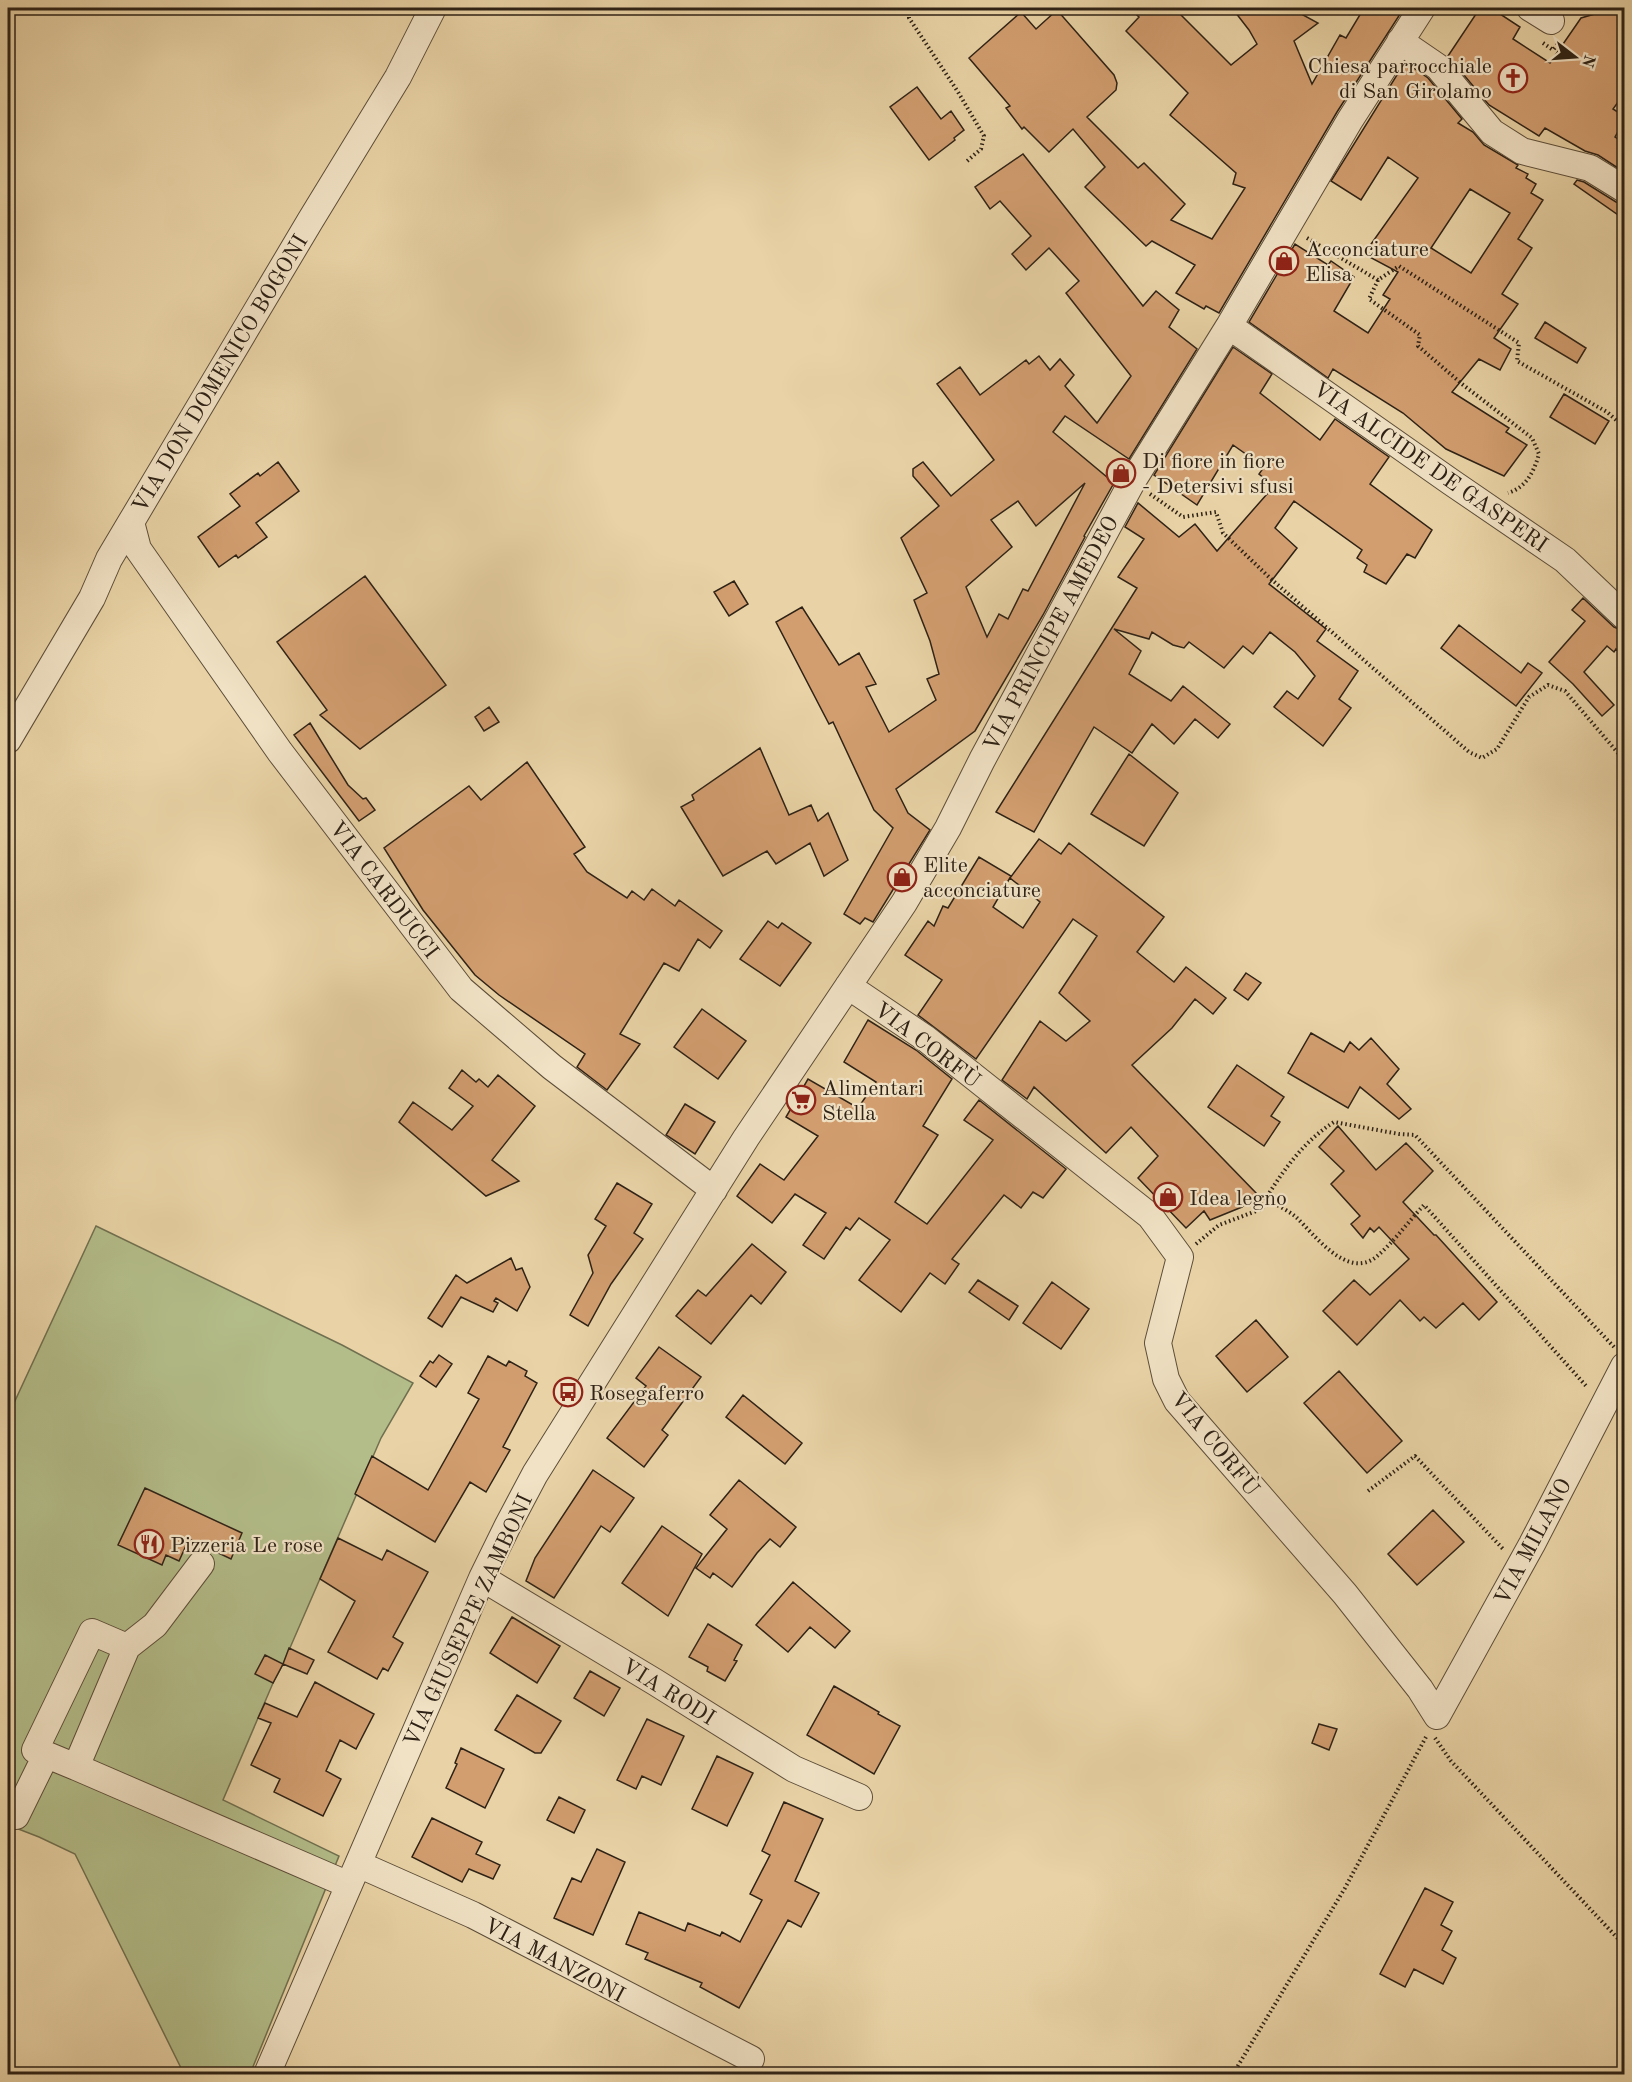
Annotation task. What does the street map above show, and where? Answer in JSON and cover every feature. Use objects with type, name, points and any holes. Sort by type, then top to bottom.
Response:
[{"type":"street","name":"VIA DON DOMENICO BOGONI","points":[[8,741],[92,598],[109,559],[398,77],[433,8]]},
{"type":"street","name":"VIA PRINCIPE AMEDEO","points":[[714,1190],[746,1138],[904,903],[948,828],[987,750],[1132,482],[1229,326],[1350,120],[1422,8]]},
{"type":"street","points":[[1400,42],[1438,67],[1492,132],[1522,151],[1590,168],[1624,189]]},
{"type":"street","name":"VIA ALCIDE DE GASPERI","points":[[1229,326],[1451,483],[1565,560],[1624,616]]},
{"type":"street","name":"VIA CARDUCCI","points":[[131,522],[138,549],[274,742],[461,989],[552,1067],[714,1190]]},
{"type":"street","name":"VIA CORFÙ","points":[[848,986],[925,1038],[1150,1216],[1180,1257],[1158,1343],[1166,1379],[1173,1394],[1345,1594],[1420,1689],[1437,1716]]},
{"type":"street","name":"VIA GIUSEPPE ZAMBONI","points":[[267,2074],[507,1525],[535,1474],[714,1190]]},
{"type":"street","name":"VIA MILANO","points":[[1437,1716],[1604,1405],[1620,1358]]},
{"type":"street","points":[[76,1767],[127,1647],[155,1625],[201,1564]]},
{"type":"street","name":"VIA RODI","points":[[482,1578],[794,1769],[859,1797]]},
{"type":"street","points":[[16,1816],[46,1755],[35,1750],[92,1632],[127,1647]]},
{"type":"street","name":"VIA MANZONI","points":[[46,1755],[353,1874],[472,1915],[751,2059]]},
{"type":"path","points":[[909,8],[909,18],[984,136],[981,149],[966,162]]},
{"type":"path","points":[[1288,227],[1378,280]]},
{"type":"path","points":[[1502,494],[1513,491],[1532,477],[1539,454],[1532,438],[1462,384],[1418,346],[1420,334],[1369,299],[1378,280],[1400,266],[1519,343],[1517,361],[1607,412],[1624,427]]},
{"type":"path","points":[[1132,482],[1183,517],[1216,512],[1223,533],[1262,571],[1469,752],[1482,758],[1497,749],[1529,697],[1548,685],[1565,690],[1624,760]]},
{"type":"path","points":[[1259,1210],[1279,1176],[1316,1134],[1334,1122],[1415,1135],[1620,1358]]},
{"type":"path","points":[[1180,1257],[1219,1225],[1259,1210],[1272,1202],[1293,1215],[1329,1251],[1343,1260],[1359,1263],[1374,1259],[1424,1205],[1604,1405]]},
{"type":"path","points":[[1368,1491],[1415,1455],[1519,1566]]},
{"type":"path","points":[[1437,1716],[1431,1732],[1451,1761],[1624,1945]]},
{"type":"path","points":[[1233,2074],[1345,1888],[1437,1716]]},
{"type":"green space","points":[[96,1226],[342,1345],[413,1383],[381,1438],[223,1800],[339,1856],[250,2074],[184,2074],[75,1854],[8,1825],[8,1416]]},
{"type":"building","points":[[1129,8],[1174,8],[1231,65],[1257,44],[1232,8],[1315,8],[1303,15],[1318,23],[1294,41],[1312,84],[1340,35],[1346,38],[1364,8],[1404,8],[1337,112],[1219,313],[1206,306],[1204,309],[1176,293],[1195,265],[1152,241],[1146,246],[1085,187],[1105,167],[1073,129],[1049,152],[1024,127],[1022,129],[1006,108],[1010,106],[969,58],[1021,12],[1036,29],[1057,10],[1114,75],[1117,83],[1116,90],[1087,117],[1138,168],[1144,163],[1185,204],[1171,220],[1212,239],[1245,188],[1233,184],[1236,173],[1170,115],[1188,93],[1126,31],[1139,17]]},
{"type":"building","points":[[1480,8],[1491,8],[1520,27],[1513,39],[1550,63],[1581,18],[1598,13],[1601,8],[1624,8],[1624,94],[1613,109],[1624,116],[1624,121],[1615,137],[1624,143],[1624,172],[1598,155],[1585,151],[1545,128],[1539,136],[1489,105],[1448,56]]},
{"type":"building","points":[[1405,62],[1428,78],[1462,119],[1458,123],[1473,132],[1484,145],[1518,165],[1516,168],[1528,174],[1526,178],[1536,184],[1531,193],[1543,200],[1518,239],[1532,248],[1502,294],[1518,304],[1494,338],[1511,349],[1500,370],[1479,359],[1452,392],[1509,428],[1506,432],[1527,445],[1504,476],[1446,449],[1403,413],[1333,369],[1328,378],[1249,322],[1295,244],[1328,265],[1331,261],[1354,277],[1334,311],[1368,333],[1390,299],[1383,295],[1398,272],[1364,254],[1418,178],[1388,157],[1361,200],[1331,181]],"holes":[[[1470,189],[1510,213],[1471,273],[1431,248]]]},
{"type":"building","points":[[917,87],[941,119],[951,111],[964,130],[929,160],[890,107]]},
{"type":"building","points":[[1023,154],[1143,306],[1156,291],[1179,310],[1169,327],[1197,349],[1129,459],[1065,416],[1053,432],[1114,483],[1043,615],[975,731],[896,789],[908,813],[930,830],[873,922],[865,918],[860,924],[844,914],[893,828],[874,810],[833,722],[829,724],[776,622],[802,607],[839,665],[859,653],[876,684],[866,687],[889,732],[936,700],[927,679],[939,674],[930,641],[914,600],[927,593],[901,538],[939,506],[913,476],[913,469],[923,462],[951,496],[994,460],[937,384],[960,367],[980,395],[1026,360],[1029,364],[1039,356],[1050,370],[1060,359],[1074,375],[1065,386],[1097,423],[1131,376],[1066,293],[1079,281],[1049,248],[1026,270],[1012,254],[1031,236],[1000,201],[990,209],[975,187]],"holes":[[[1085,483],[1028,591],[1023,589],[1008,619],[999,614],[987,637],[966,587],[1012,547],[991,520],[1018,501],[1036,526]]]},
{"type":"building","points":[[1577,180],[1616,202],[1624,204],[1624,219],[1574,184]]},
{"type":"building","points":[[1545,322],[1586,348],[1577,363],[1535,338]]},
{"type":"building","points":[[1233,347],[1272,374],[1260,393],[1320,440],[1335,419],[1389,457],[1370,484],[1432,530],[1415,558],[1407,554],[1386,584],[1364,572],[1367,565],[1357,558],[1362,550],[1294,501],[1275,528],[1297,548],[1269,584],[1326,629],[1317,641],[1358,671],[1339,699],[1351,708],[1323,746],[1274,707],[1287,691],[1298,699],[1315,676],[1295,652],[1270,632],[1253,654],[1243,646],[1224,668],[1189,642],[1184,648],[1173,645],[1152,632],[1149,639],[1114,629],[1141,651],[1129,674],[1171,701],[1183,686],[1230,724],[1218,738],[1195,719],[1174,744],[1152,724],[1132,753],[1094,727],[1034,832],[996,812],[1137,588],[1118,577],[1144,539],[1125,527],[1138,503],[1179,537],[1195,524],[1217,551],[1274,486],[1259,474],[1264,467],[1233,445],[1197,505],[1154,475]]},
{"type":"building","points":[[1564,394],[1609,421],[1595,444],[1550,417]]},
{"type":"building","points":[[278,462],[299,491],[256,523],[267,537],[238,558],[236,555],[219,567],[198,537],[240,506],[230,494],[258,473],[260,476]]},
{"type":"building","points":[[365,576],[446,685],[360,749],[320,715],[327,710],[277,642]]},
{"type":"building","points":[[734,581],[748,604],[729,616],[714,592]]},
{"type":"building","points":[[1583,598],[1614,627],[1624,631],[1624,656],[1616,649],[1614,652],[1607,646],[1584,672],[1614,705],[1602,716],[1549,662],[1585,621],[1572,610]]},
{"type":"building","points":[[1459,625],[1521,673],[1528,663],[1542,673],[1516,706],[1441,648]]},
{"type":"building","points":[[489,707],[499,722],[484,731],[475,717]]},
{"type":"building","points":[[310,723],[348,785],[363,799],[366,798],[375,810],[359,821],[294,735]]},
{"type":"building","points":[[760,748],[789,815],[811,805],[818,821],[828,813],[848,860],[824,876],[810,843],[776,864],[767,851],[723,876],[681,807],[694,800],[692,795]]},
{"type":"building","points":[[1129,754],[1178,793],[1144,846],[1091,814]]},
{"type":"building","points":[[527,762],[585,847],[574,854],[587,872],[627,898],[632,891],[644,900],[652,889],[675,906],[679,900],[722,931],[710,948],[698,939],[679,971],[664,963],[620,1034],[640,1044],[607,1090],[577,1067],[585,1054],[499,995],[475,975],[423,910],[384,848],[469,786],[481,800]]},
{"type":"building","points":[[1039,839],[1061,854],[1069,843],[1164,917],[1137,952],[1174,982],[1186,967],[1226,998],[1213,1014],[1195,999],[1172,1028],[1132,1065],[1257,1194],[1242,1207],[1210,1220],[1204,1211],[1186,1228],[1138,1178],[1158,1156],[1131,1127],[1106,1153],[1034,1087],[1027,1099],[1002,1080],[1040,1021],[1066,1041],[1090,1021],[1059,993],[1097,936],[1073,919],[976,1059],[918,1015],[942,980],[905,955],[928,921],[934,926],[943,906],[948,908],[979,857],[1011,876],[993,907],[1023,928],[1040,902],[1010,878]]},
{"type":"building","points":[[768,921],[778,928],[782,923],[811,943],[780,986],[740,959]]},
{"type":"building","points":[[1246,973],[1261,983],[1248,1000],[1234,990]]},
{"type":"building","points":[[702,1009],[746,1041],[718,1079],[674,1047]]},
{"type":"building","points":[[868,1020],[916,1050],[952,1079],[923,1126],[938,1135],[895,1202],[927,1224],[993,1140],[964,1120],[979,1100],[1066,1169],[1043,1198],[1033,1192],[1021,1208],[1004,1195],[952,1259],[959,1264],[945,1284],[930,1273],[901,1312],[859,1280],[890,1240],[859,1218],[850,1230],[846,1227],[824,1259],[803,1245],[826,1213],[795,1194],[772,1223],[737,1196],[760,1164],[784,1180],[818,1136],[786,1117],[808,1079],[858,1108],[876,1082],[844,1062]]},
{"type":"building","points":[[1311,1033],[1344,1052],[1350,1042],[1359,1050],[1371,1038],[1399,1069],[1387,1084],[1411,1109],[1399,1119],[1360,1087],[1348,1108],[1288,1073]]},
{"type":"building","points":[[1237,1065],[1284,1097],[1271,1116],[1280,1122],[1264,1146],[1208,1107]]},
{"type":"building","points":[[462,1070],[476,1082],[479,1079],[488,1087],[498,1075],[535,1106],[492,1160],[519,1181],[486,1196],[399,1122],[413,1102],[452,1130],[473,1106],[449,1088]]},
{"type":"building","points":[[685,1104],[715,1122],[695,1154],[666,1135]]},
{"type":"building","points":[[1338,1126],[1376,1170],[1406,1143],[1433,1171],[1403,1202],[1497,1302],[1479,1320],[1463,1303],[1436,1328],[1424,1317],[1420,1321],[1400,1300],[1357,1345],[1323,1311],[1354,1280],[1370,1295],[1409,1259],[1379,1227],[1374,1232],[1370,1228],[1363,1238],[1351,1224],[1360,1216],[1331,1184],[1344,1171],[1319,1147]]},
{"type":"building","points":[[617,1183],[652,1204],[634,1233],[643,1239],[611,1284],[588,1326],[570,1315],[593,1273],[588,1255],[606,1226],[595,1219]]},
{"type":"building","points":[[752,1244],[786,1272],[761,1304],[751,1295],[711,1344],[676,1316],[698,1290],[706,1296]]},
{"type":"building","points":[[511,1258],[516,1270],[522,1268],[530,1287],[517,1311],[496,1298],[494,1301],[498,1303],[493,1312],[461,1297],[442,1327],[428,1318],[456,1275],[467,1283]]},
{"type":"building","points":[[978,1280],[1018,1306],[1009,1320],[969,1292]]},
{"type":"building","points":[[1052,1282],[1089,1309],[1061,1349],[1023,1323]]},
{"type":"building","points":[[1256,1320],[1288,1357],[1247,1392],[1216,1356]]},
{"type":"building","points":[[659,1347],[701,1377],[662,1430],[668,1435],[644,1467],[607,1438],[646,1386],[636,1378]]},
{"type":"building","points":[[439,1355],[452,1364],[436,1387],[420,1376],[430,1361],[433,1363]]},
{"type":"building","points":[[488,1356],[506,1366],[509,1361],[527,1371],[525,1376],[537,1383],[503,1447],[510,1450],[486,1492],[470,1482],[435,1542],[355,1494],[372,1456],[428,1490],[479,1399],[468,1393]]},
{"type":"building","points":[[1339,1371],[1402,1441],[1367,1473],[1304,1403]]},
{"type":"building","points":[[743,1395],[802,1443],[785,1464],[726,1417]]},
{"type":"building","points":[[593,1470],[634,1498],[610,1532],[601,1526],[554,1598],[526,1581],[535,1558]]},
{"type":"building","points":[[739,1480],[796,1527],[780,1547],[770,1539],[732,1587],[713,1573],[710,1578],[696,1568],[727,1529],[710,1515]]},
{"type":"building","points":[[145,1488],[242,1533],[231,1559],[189,1539],[179,1561],[166,1555],[162,1565],[118,1545]]},
{"type":"building","points":[[1433,1510],[1464,1542],[1417,1585],[1388,1554]]},
{"type":"building","points":[[662,1526],[702,1554],[668,1616],[622,1583]]},
{"type":"building","points":[[338,1538],[382,1560],[387,1550],[428,1572],[393,1637],[403,1643],[388,1671],[383,1668],[377,1679],[328,1652],[355,1601],[320,1579]]},
{"type":"building","points":[[793,1582],[850,1631],[835,1648],[810,1627],[788,1652],[756,1625]]},
{"type":"building","points":[[512,1617],[560,1646],[537,1683],[490,1653]]},
{"type":"building","points":[[708,1624],[742,1645],[734,1660],[737,1661],[725,1681],[707,1671],[708,1667],[689,1657]]},
{"type":"building","points":[[289,1648],[314,1660],[307,1674],[283,1664]]},
{"type":"building","points":[[265,1655],[283,1664],[273,1683],[255,1674]]},
{"type":"building","points":[[590,1671],[620,1688],[604,1716],[574,1698]]},
{"type":"building","points":[[315,1682],[374,1714],[356,1749],[340,1740],[326,1771],[341,1779],[323,1816],[274,1792],[280,1779],[251,1765],[271,1723],[258,1718],[265,1703],[297,1717]]},
{"type":"building","points":[[834,1686],[900,1726],[874,1774],[807,1735]]},
{"type":"building","points":[[517,1695],[561,1721],[541,1753],[535,1753],[495,1730]]},
{"type":"building","points":[[647,1719],[684,1736],[661,1785],[642,1776],[636,1789],[617,1780]]},
{"type":"building","points":[[1319,1724],[1337,1729],[1329,1750],[1312,1743]]},
{"type":"building","points":[[461,1748],[504,1769],[485,1808],[446,1788],[457,1764],[455,1763]]},
{"type":"building","points":[[717,1756],[753,1773],[727,1826],[692,1809]]},
{"type":"building","points":[[559,1797],[585,1810],[574,1833],[547,1820]]},
{"type":"building","points":[[784,1802],[823,1819],[795,1881],[819,1893],[801,1927],[788,1920],[739,2008],[700,1987],[702,1983],[645,1959],[648,1953],[626,1944],[639,1912],[685,1931],[688,1923],[720,1936],[722,1932],[740,1942],[762,1900],[750,1894],[770,1855],[762,1851]]},
{"type":"building","points":[[432,1818],[482,1842],[476,1854],[500,1865],[493,1879],[469,1869],[462,1882],[412,1857]]},
{"type":"building","points":[[597,1849],[625,1862],[593,1935],[554,1918],[572,1878],[581,1882]]},
{"type":"building","points":[[1425,1888],[1453,1902],[1441,1925],[1452,1931],[1442,1950],[1456,1958],[1443,1984],[1414,1969],[1405,1987],[1380,1974]]},
{"type":"place","name":"Chiesa parrocchiale di San Girolamo","points":[[1513,78]]},
{"type":"place","name":"Acconciature Elisa","points":[[1284,261]]},
{"type":"place","name":"Di fiore in fiore - Detersivi sfusi","points":[[1121,473]]},
{"type":"place","name":"Elite acconciature","points":[[902,877]]},
{"type":"place","name":"Alimentari Stella","points":[[801,1100]]},
{"type":"place","name":"Idea legno","points":[[1168,1197]]},
{"type":"place","name":"Rosegaferro","points":[[568,1392]]},
{"type":"place","name":"Pizzeria Le rose","points":[[149,1544]]}]
